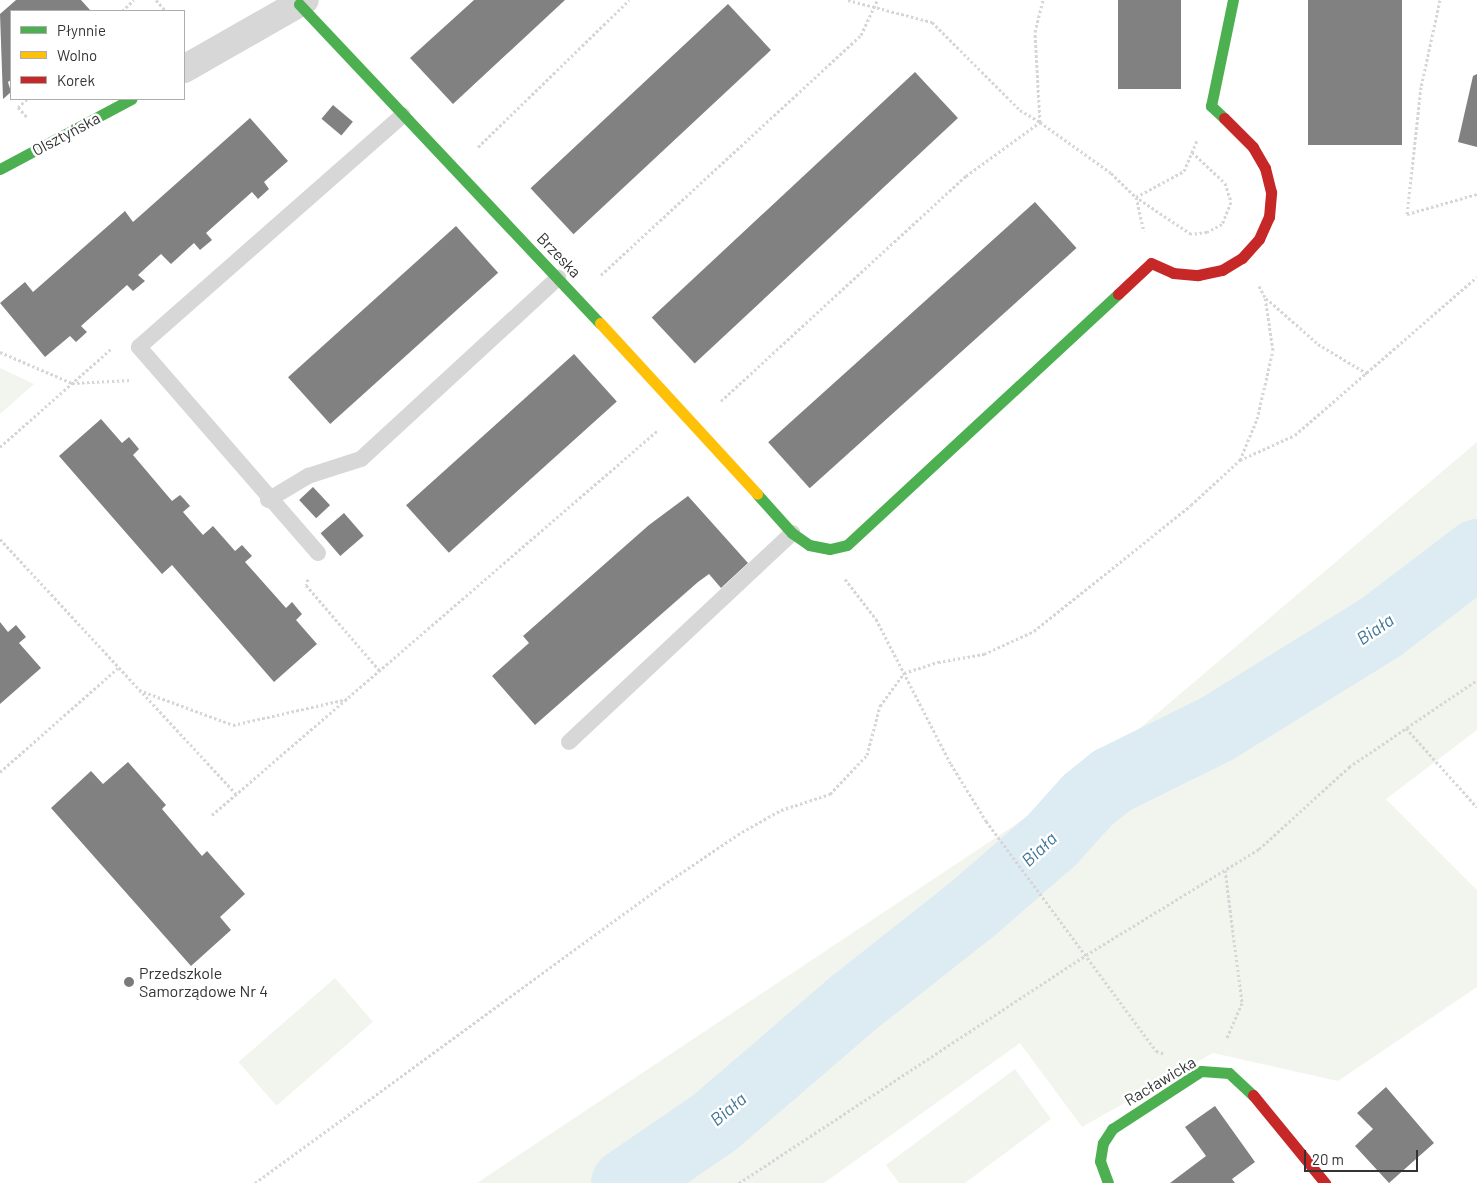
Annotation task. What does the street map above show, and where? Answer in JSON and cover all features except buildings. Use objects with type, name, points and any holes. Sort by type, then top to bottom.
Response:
[{"type":"street","points":[[820,547],[830,549],[847,545],[1151,263],[1173,273],[1198,275],[1222,270],[1242,258],[1259,239],[1269,217],[1271,192],[1265,168],[1253,147],[1211,106],[1233,0]]},
{"type":"street","name":"Brzeska","points":[[302,2],[403,115],[696,423],[792,533],[808,545],[820,547]]},
{"type":"street","points":[[185,68],[302,2]]},
{"type":"street","name":"Olsztyńska","points":[[0,169],[129,100]]},
{"type":"street","name":"Racławicka","points":[[1108,1183],[1100,1161],[1103,1143],[1112,1129],[1201,1071],[1212,1070],[1228,1073],[1241,1081],[1325,1183]]},
{"type":"lane","points":[[318,553],[268,500],[139,348],[403,115]]},
{"type":"lane","points":[[268,500],[308,476],[361,459],[558,278]]},
{"type":"lane","points":[[569,742],[792,533]]},
{"type":"path","points":[[123,10],[134,0]]},
{"type":"path","points":[[156,0],[165,10]]},
{"type":"path","points":[[455,170],[629,0]]},
{"type":"path","points":[[848,0],[932,22],[1020,110],[1040,122],[1111,173],[1136,197],[1191,234],[1207,232],[1222,224],[1231,202],[1225,184],[1192,152]]},
{"type":"path","points":[[576,297],[861,35],[876,7],[877,0]]},
{"type":"path","points":[[1040,122],[1035,32],[1043,0]]},
{"type":"path","points":[[1440,0],[1421,86],[1407,214],[1477,194]]},
{"type":"path","points":[[1136,197],[1184,171],[1211,106]]},
{"type":"path","points":[[696,423],[966,176],[1040,122]]},
{"type":"path","points":[[1136,197],[1151,263]]},
{"type":"path","points":[[1242,258],[1265,297],[1318,344],[1368,374]]},
{"type":"path","points":[[255,1183],[663,885],[742,832],[781,810],[830,794],[867,756],[880,706],[904,673],[938,662],[984,654],[1034,631],[1192,505],[1240,460],[1295,435],[1368,374],[1477,277]]},
{"type":"path","points":[[1240,460],[1257,419],[1273,350],[1265,297]]},
{"type":"path","points":[[0,448],[117,344]]},
{"type":"path","points":[[0,352],[72,383],[162,376]]},
{"type":"path","points":[[212,815],[682,409]]},
{"type":"path","points":[[0,540],[236,794]]},
{"type":"path","points":[[820,547],[876,619],[951,764],[986,821],[1062,921],[1156,1051],[1212,1070],[1242,1003],[1225,870]]},
{"type":"path","points":[[318,553],[306,585],[380,671]]},
{"type":"path","points":[[0,772],[118,668]]},
{"type":"path","points":[[739,1183],[1086,955],[1260,849],[1349,767],[1477,680]]},
{"type":"path","points":[[138,689],[233,724],[347,699]]},
{"type":"path","points":[[1406,728],[1477,807]]},
{"type":"shaded area","points":[[0,368],[34,384],[0,414]]},
{"type":"shaded area","points":[[1477,442],[1477,730],[1386,799],[1477,890],[1477,987],[1338,1081],[1213,1053],[1082,1127],[1020,1043],[824,1183],[477,1183],[1067,790]]},
{"type":"shaded area","points":[[335,978],[373,1022],[276,1106],[238,1062]]},
{"type":"shaded area","points":[[1015,1069],[1051,1119],[965,1183],[899,1183],[886,1165]]},
{"type":"waterway","name":"Biała","points":[[625,1183],[714,1122],[851,1004],[975,906],[1051,840],[1087,800],[1112,780],[1217,728],[1380,627],[1477,553]]},
{"type":"traffic: fast","points":[[1224,118],[1211,106],[1233,0]]},
{"type":"traffic: fast","points":[[299,4],[600,323]]},
{"type":"traffic: fast","points":[[0,169],[129,100]]},
{"type":"traffic: fast","points":[[757,494],[792,533],[809,545],[830,549],[847,545],[1118,294]]},
{"type":"traffic: fast","points":[[1108,1183],[1100,1161],[1103,1143],[1112,1129],[1201,1071],[1229,1073],[1253,1095]]},
{"type":"traffic: slow","points":[[600,323],[757,494]]},
{"type":"traffic: jam","points":[[1118,294],[1151,263],[1173,273],[1198,275],[1222,270],[1242,258],[1259,239],[1269,217],[1271,192],[1265,168],[1253,147],[1224,118]]},
{"type":"traffic: jam","points":[[1253,1095],[1325,1183]]},
{"type":"place","name":"Przedszkole Samorządowe Nr 4","points":[[129,982]]}]
